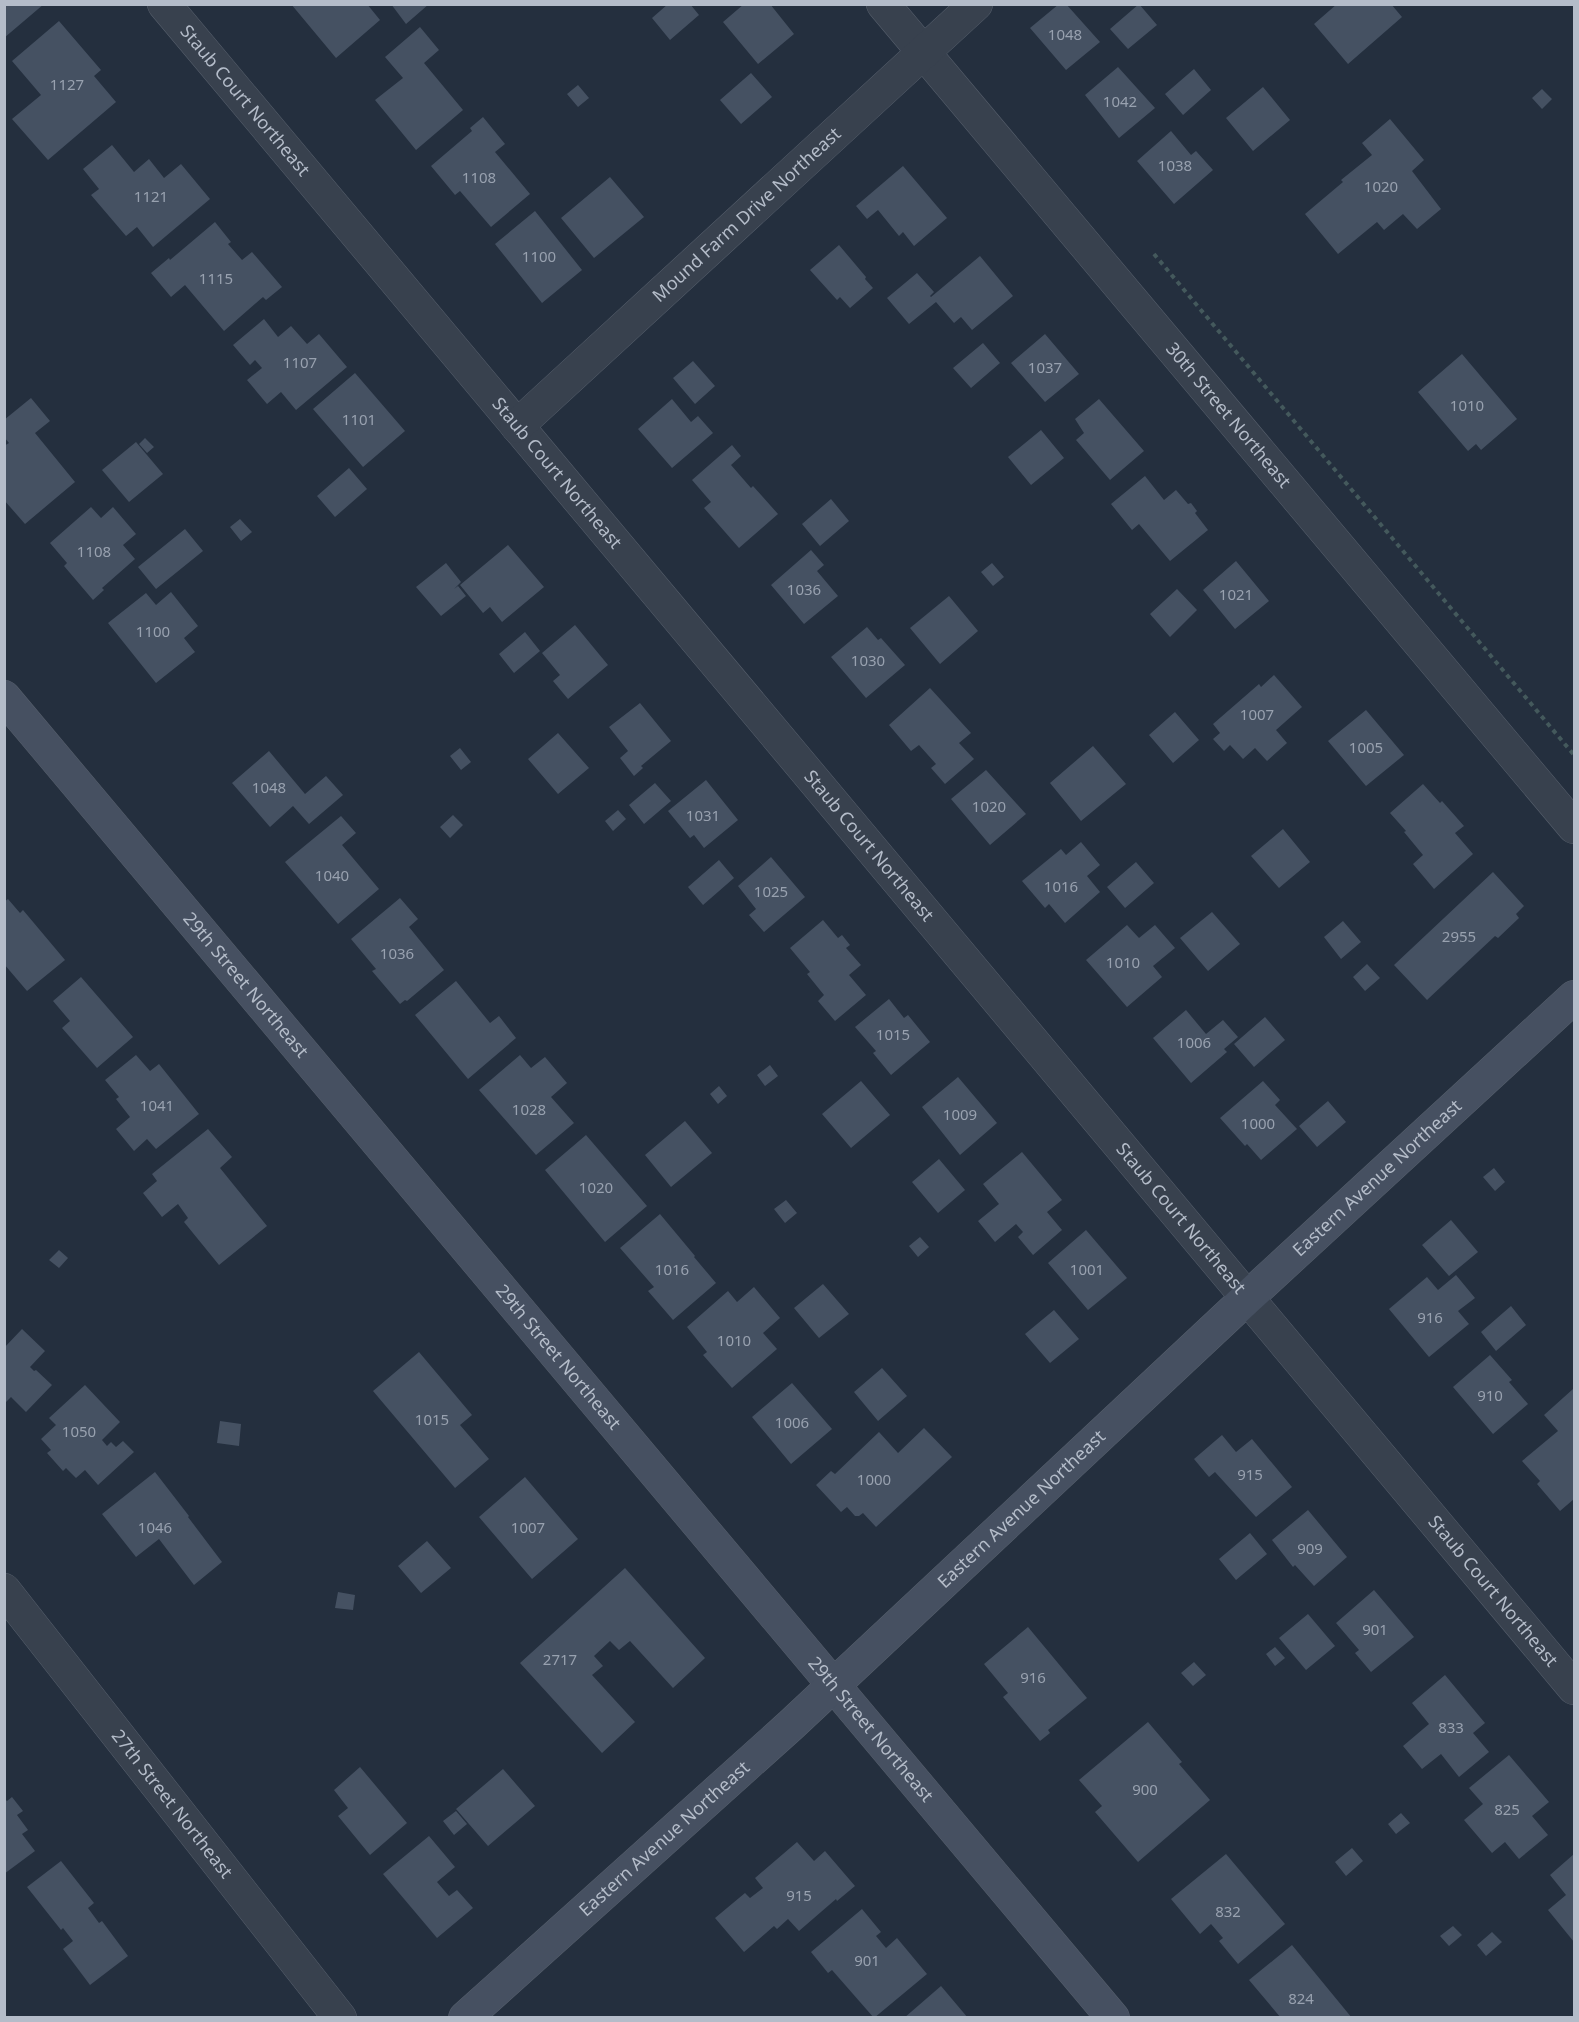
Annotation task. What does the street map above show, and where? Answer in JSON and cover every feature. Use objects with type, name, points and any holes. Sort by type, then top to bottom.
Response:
[{"type":"main road","name":"29th Street Northeast","points":[[4,697],[1113,2018]]},
{"type":"main road","name":"Eastern Avenue Northeast","points":[[465,2018],[835,1685],[1247,1298],[1575,997]]},
{"type":"street","name":"Staub Court Northeast","points":[[164,4],[1575,1688]]},
{"type":"street","name":"30th Street Northeast","points":[[883,4],[1575,827]]},
{"type":"street","name":"Mound Farm Drive Northeast","points":[[517,426],[976,4]]},
{"type":"street","name":"27th Street Northeast","points":[[4,1590],[340,2018]]},
{"type":"path","points":[[1154,254],[1575,755]]},
{"type":"building","points":[[4,4],[44,4],[4,38]]},
{"type":"building","points":[[291,4],[367,4],[380,20],[336,58]]},
{"type":"building","points":[[391,4],[429,4],[406,24]]},
{"type":"building","points":[[668,4],[690,4],[699,15],[670,40],[652,18]]},
{"type":"building","points":[[744,4],[770,4],[794,34],[758,64],[723,22]]},
{"type":"building","points":[[1059,4],[1066,4],[1100,42],[1066,70],[1030,28]]},
{"type":"building","points":[[1139,4],[1157,25],[1128,49],[1110,29]]},
{"type":"building","points":[[1337,4],[1391,4],[1402,17],[1348,64],[1314,24]]},
{"type":"building","points":[[59,21],[101,70],[94,76],[116,102],[48,160],[12,119],[41,95],[12,61]]},
{"type":"building","points":[[420,27],[439,50],[424,63],[463,110],[416,150],[375,100],[403,78],[385,57]]},
{"type":"building","points":[[1118,67],[1155,108],[1119,138],[1085,95]]},
{"type":"building","points":[[1194,69],[1211,90],[1183,115],[1165,94]]},
{"type":"building","points":[[751,73],[772,97],[741,124],[720,100]]},
{"type":"building","points":[[578,85],[589,98],[578,107],[567,94]]},
{"type":"building","points":[[1263,87],[1290,120],[1253,151],[1226,118]]},
{"type":"building","points":[[1542,89],[1552,99],[1542,109],[1532,98]]},
{"type":"building","points":[[483,117],[505,144],[495,152],[530,194],[491,227],[460,191],[455,195],[431,166],[472,131],[470,128]]},
{"type":"building","points":[[1390,119],[1424,160],[1412,171],[1441,209],[1417,229],[1403,214],[1384,230],[1377,222],[1338,254],[1305,214],[1372,155],[1362,143]]},
{"type":"building","points":[[1171,131],[1191,155],[1196,151],[1213,170],[1174,204],[1137,161]]},
{"type":"building","points":[[112,145],[134,172],[149,159],[164,178],[181,164],[210,199],[153,247],[137,227],[126,236],[91,195],[99,189],[83,169]]},
{"type":"building","points":[[903,166],[947,218],[914,246],[903,232],[899,236],[878,210],[867,219],[856,206]]},
{"type":"building","points":[[610,177],[644,217],[594,258],[561,218]]},
{"type":"building","points":[[535,211],[582,270],[542,303],[495,244]]},
{"type":"building","points":[[215,222],[231,242],[228,244],[242,260],[252,252],[282,287],[266,300],[263,297],[224,331],[185,285],[171,297],[151,273]]},
{"type":"building","points":[[839,245],[873,288],[850,308],[840,297],[837,300],[810,270]]},
{"type":"building","points":[[980,256],[1013,296],[972,330],[961,317],[954,323],[936,302],[909,324],[887,298],[917,273],[934,292],[931,297]]},
{"type":"building","points":[[264,319],[278,337],[291,326],[307,344],[319,334],[347,367],[296,410],[281,392],[267,404],[247,380],[262,368],[255,360],[250,365],[233,345]]},
{"type":"building","points":[[1045,334],[1079,374],[1045,402],[1011,363]]},
{"type":"building","points":[[983,343],[1000,363],[971,388],[953,368]]},
{"type":"building","points":[[1462,354],[1517,419],[1481,450],[1476,444],[1468,451],[1418,392]]},
{"type":"building","points":[[693,361],[715,386],[695,404],[673,378]]},
{"type":"building","points":[[355,373],[405,431],[363,467],[313,409]]},
{"type":"building","points":[[31,398],[50,421],[35,433],[75,482],[25,524],[4,500],[4,446],[9,443],[4,437],[4,420]]},
{"type":"building","points":[[672,399],[691,422],[698,416],[713,433],[672,468],[638,429]]},
{"type":"building","points":[[1099,399],[1144,451],[1110,480],[1076,440],[1084,433],[1075,419]]},
{"type":"building","points":[[1041,430],[1064,458],[1031,485],[1008,457]]},
{"type":"building","points":[[145,438],[154,447],[147,453],[139,444]]},
{"type":"building","points":[[136,442],[163,474],[129,502],[102,470]]},
{"type":"building","points":[[732,445],[741,456],[731,465],[778,514],[739,548],[704,508],[711,502],[692,480]]},
{"type":"building","points":[[349,468],[367,489],[335,517],[317,496]]},
{"type":"building","points":[[1145,476],[1164,500],[1176,490],[1188,504],[1191,503],[1197,511],[1195,513],[1208,530],[1170,561],[1139,524],[1132,530],[1111,504]]},
{"type":"building","points":[[831,499],[849,521],[820,546],[802,524]]},
{"type":"building","points":[[91,507],[101,518],[113,507],[136,534],[123,545],[135,559],[102,588],[104,590],[93,600],[64,566],[67,563],[50,543]]},
{"type":"building","points":[[240,519],[252,532],[241,541],[230,527]]},
{"type":"building","points":[[185,529],[203,551],[156,589],[138,567]]},
{"type":"building","points":[[508,545],[544,587],[502,622],[490,607],[483,613],[460,585]]},
{"type":"building","points":[[811,550],[824,565],[817,571],[838,596],[804,624],[771,585]]},
{"type":"building","points":[[1236,561],[1269,601],[1235,629],[1203,590]]},
{"type":"building","points":[[446,563],[461,582],[454,589],[458,586],[466,596],[441,616],[416,587]]},
{"type":"building","points":[[992,563],[1004,577],[993,586],[981,572]]},
{"type":"building","points":[[1177,589],[1197,610],[1170,637],[1150,614]]},
{"type":"building","points":[[171,592],[198,626],[184,638],[195,652],[156,683],[108,623],[146,593],[156,605]]},
{"type":"building","points":[[949,596],[978,631],[940,664],[910,628]]},
{"type":"building","points":[[575,625],[608,665],[568,699],[553,681],[560,675],[542,653]]},
{"type":"building","points":[[867,627],[878,640],[881,638],[905,665],[866,698],[831,657]]},
{"type":"building","points":[[525,632],[540,651],[514,673],[499,654]]},
{"type":"building","points":[[1274,675],[1302,707],[1276,730],[1287,743],[1267,761],[1255,748],[1243,759],[1230,745],[1224,751],[1213,739],[1220,733],[1213,724],[1259,684],[1261,687]]},
{"type":"building","points":[[930,688],[971,733],[959,743],[974,759],[945,784],[931,768],[936,764],[919,745],[911,751],[889,725]]},
{"type":"building","points":[[640,703],[671,741],[641,766],[643,768],[634,776],[620,758],[628,751],[609,727]]},
{"type":"building","points":[[1366,710],[1404,755],[1366,786],[1328,741]]},
{"type":"building","points":[[1175,712],[1199,740],[1173,763],[1149,735]]},
{"type":"building","points":[[558,733],[589,768],[558,794],[528,759]]},
{"type":"building","points":[[1093,746],[1126,784],[1081,821],[1050,783]]},
{"type":"building","points":[[460,748],[471,762],[461,770],[450,756]]},
{"type":"building","points":[[269,751],[305,794],[326,776],[343,795],[309,824],[293,806],[270,827],[232,783]]},
{"type":"building","points":[[986,770],[1026,814],[990,845],[951,799]]},
{"type":"building","points":[[706,780],[738,820],[704,848],[694,835],[690,838],[668,811]]},
{"type":"building","points":[[655,783],[671,801],[644,824],[629,805]]},
{"type":"building","points":[[1423,784],[1464,826],[1455,833],[1473,854],[1434,889],[1413,864],[1423,855],[1390,813]]},
{"type":"building","points":[[618,810],[626,819],[613,831],[605,821]]},
{"type":"building","points":[[453,815],[463,825],[450,838],[440,827]]},
{"type":"building","points":[[341,816],[356,833],[342,845],[379,889],[338,924],[285,862]]},
{"type":"building","points":[[1283,829],[1310,862],[1279,888],[1251,856]]},
{"type":"building","points":[[1081,842],[1100,865],[1087,876],[1100,892],[1065,923],[1049,904],[1045,908],[1022,881],[1061,849],[1066,855]]},
{"type":"building","points":[[771,857],[805,897],[764,932],[749,915],[756,909],[738,886]]},
{"type":"building","points":[[719,860],[734,878],[703,905],[688,887]]},
{"type":"building","points":[[1136,862],[1154,883],[1125,908],[1107,887]]},
{"type":"building","points":[[1493,872],[1524,906],[1516,914],[1519,918],[1498,938],[1495,936],[1427,1000],[1394,965]]},
{"type":"building","points":[[400,898],[418,919],[409,927],[444,970],[407,1001],[400,1004],[372,971],[376,969],[351,939]]},
{"type":"building","points":[[8,899],[20,913],[23,910],[65,960],[27,991],[4,964],[4,902]]},
{"type":"building","points":[[1212,912],[1240,944],[1208,971],[1180,938]]},
{"type":"building","points":[[823,920],[838,938],[842,935],[850,945],[846,948],[861,965],[849,975],[866,995],[835,1021],[818,1001],[824,995],[807,974],[810,972],[790,948]]},
{"type":"building","points":[[1343,921],[1361,942],[1341,959],[1324,937]]},
{"type":"building","points":[[1127,925],[1139,938],[1155,925],[1175,948],[1153,966],[1162,977],[1127,1007],[1086,960]]},
{"type":"building","points":[[1367,964],[1380,978],[1365,991],[1353,977]]},
{"type":"building","points":[[81,977],[133,1037],[97,1068],[62,1028],[70,1021],[53,1001]]},
{"type":"building","points":[[456,981],[490,1023],[499,1016],[516,1038],[468,1079],[415,1015]]},
{"type":"building","points":[[889,999],[904,1018],[908,1015],[930,1042],[891,1075],[873,1053],[876,1051],[855,1027]]},
{"type":"building","points":[[1186,1010],[1206,1034],[1223,1020],[1238,1037],[1224,1049],[1227,1052],[1191,1083],[1153,1038]]},
{"type":"building","points":[[1265,1017],[1285,1040],[1254,1067],[1234,1044]]},
{"type":"building","points":[[136,1055],[150,1071],[159,1064],[199,1114],[156,1149],[147,1139],[134,1151],[116,1129],[130,1117],[116,1099],[119,1097],[105,1080]]},
{"type":"building","points":[[520,1055],[531,1068],[545,1057],[567,1083],[551,1097],[574,1123],[536,1155],[479,1090]]},
{"type":"building","points":[[770,1065],[778,1076],[765,1086],[757,1075]]},
{"type":"building","points":[[958,1077],[997,1123],[960,1155],[922,1107]]},
{"type":"building","points":[[861,1081],[890,1115],[851,1148],[822,1114]]},
{"type":"building","points":[[1263,1081],[1280,1100],[1275,1105],[1297,1129],[1261,1160],[1220,1118]]},
{"type":"building","points":[[719,1086],[727,1096],[718,1104],[710,1094]]},
{"type":"building","points":[[1328,1101],[1346,1122],[1317,1147],[1299,1126]]},
{"type":"building","points":[[685,1121],[712,1153],[671,1187],[645,1155]]},
{"type":"building","points":[[208,1129],[232,1157],[220,1168],[267,1226],[219,1265],[184,1222],[188,1218],[178,1204],[162,1217],[143,1193],[157,1181],[152,1174]]},
{"type":"building","points":[[586,1135],[647,1206],[605,1242],[545,1170]]},
{"type":"building","points":[[1022,1152],[1062,1200],[1047,1212],[1062,1230],[1033,1255],[1018,1237],[1023,1232],[1016,1224],[995,1242],[978,1221],[999,1204],[983,1184]]},
{"type":"building","points":[[939,1159],[965,1190],[938,1213],[912,1182]]},
{"type":"building","points":[[1494,1168],[1505,1182],[1495,1191],[1483,1177]]},
{"type":"building","points":[[786,1200],[797,1213],[785,1223],[774,1209]]},
{"type":"building","points":[[660,1214],[716,1283],[673,1320],[648,1291],[654,1287],[620,1248]]},
{"type":"building","points":[[1451,1220],[1478,1252],[1449,1276],[1422,1245]]},
{"type":"building","points":[[1086,1230],[1127,1278],[1088,1310],[1048,1263]]},
{"type":"building","points":[[920,1237],[929,1247],[918,1257],[909,1246]]},
{"type":"building","points":[[59,1250],[68,1258],[59,1268],[49,1260]]},
{"type":"building","points":[[1456,1275],[1475,1298],[1458,1311],[1469,1324],[1429,1357],[1389,1309],[1427,1277],[1438,1290]]},
{"type":"building","points":[[823,1284],[849,1314],[819,1338],[794,1308]]},
{"type":"building","points":[[754,1287],[780,1318],[763,1333],[777,1349],[732,1388],[703,1355],[707,1352],[687,1327],[728,1291],[737,1302]]},
{"type":"building","points":[[1511,1306],[1526,1325],[1496,1351],[1481,1332]]},
{"type":"building","points":[[1054,1310],[1079,1339],[1050,1363],[1025,1334]]},
{"type":"building","points":[[22,1329],[45,1351],[30,1367],[52,1385],[26,1412],[11,1397],[4,1404],[4,1348]]},
{"type":"building","points":[[419,1352],[472,1415],[460,1425],[489,1459],[455,1488],[373,1391]]},
{"type":"building","points":[[1490,1355],[1512,1380],[1509,1382],[1528,1404],[1493,1434],[1453,1387]]},
{"type":"building","points":[[882,1368],[907,1396],[878,1421],[854,1392]]},
{"type":"building","points":[[792,1383],[832,1429],[791,1464],[752,1417]]},
{"type":"building","points":[[85,1385],[120,1422],[102,1440],[107,1446],[111,1442],[116,1447],[123,1441],[134,1452],[98,1485],[85,1470],[76,1478],[66,1468],[63,1471],[47,1453],[51,1450],[41,1439],[56,1425],[49,1418]]},
{"type":"building","points":[[1573,1389],[1574,1499],[1560,1511],[1537,1484],[1540,1481],[1522,1461],[1558,1431],[1544,1415]]},
{"type":"building","points":[[220,1421],[241,1424],[239,1446],[217,1443]]},
{"type":"building","points":[[924,1428],[952,1457],[876,1527],[863,1513],[855,1516],[847,1507],[841,1512],[816,1485],[831,1471],[835,1474],[879,1432],[898,1453]]},
{"type":"building","points":[[1222,1435],[1236,1452],[1252,1439],[1292,1487],[1256,1517],[1215,1472],[1209,1477],[1194,1459]]},
{"type":"building","points":[[155,1472],[222,1562],[194,1585],[159,1539],[136,1557],[102,1514]]},
{"type":"building","points":[[525,1477],[578,1539],[532,1579],[479,1517]]},
{"type":"building","points":[[1308,1510],[1347,1557],[1314,1586],[1295,1565],[1293,1567],[1272,1540]]},
{"type":"building","points":[[1250,1533],[1267,1554],[1236,1580],[1219,1559]]},
{"type":"building","points":[[427,1541],[451,1568],[421,1593],[398,1566]]},
{"type":"building","points":[[625,1568],[705,1658],[673,1688],[630,1641],[619,1650],[610,1641],[594,1656],[603,1666],[592,1675],[635,1722],[602,1753],[520,1663]]},
{"type":"building","points":[[1374,1590],[1414,1637],[1371,1672],[1355,1653],[1359,1650],[1336,1623]]},
{"type":"building","points":[[338,1592],[355,1595],[353,1610],[335,1608]]},
{"type":"building","points":[[1308,1614],[1335,1646],[1306,1670],[1279,1638]]},
{"type":"building","points":[[1028,1627],[1087,1698],[1048,1730],[1050,1733],[1040,1741],[1003,1697],[1008,1693],[984,1664]]},
{"type":"building","points":[[1275,1647],[1285,1658],[1275,1666],[1266,1654]]},
{"type":"building","points":[[1194,1662],[1206,1675],[1193,1686],[1181,1673]]},
{"type":"building","points":[[1445,1675],[1485,1723],[1473,1733],[1489,1752],[1459,1777],[1441,1754],[1422,1769],[1403,1746],[1429,1724],[1412,1703]]},
{"type":"building","points":[[1148,1722],[1182,1762],[1179,1764],[1210,1800],[1138,1862],[1095,1812],[1102,1806],[1079,1780]]},
{"type":"building","points":[[1509,1755],[1549,1802],[1532,1816],[1548,1835],[1519,1859],[1505,1842],[1492,1853],[1464,1820],[1483,1804],[1469,1788]]},
{"type":"building","points":[[360,1767],[407,1823],[370,1855],[338,1816],[348,1808],[334,1790]]},
{"type":"building","points":[[503,1769],[535,1806],[488,1846],[456,1809]]},
{"type":"building","points":[[12,1797],[23,1811],[17,1815],[28,1830],[22,1834],[35,1851],[4,1874],[4,1798],[7,1801]]},
{"type":"building","points":[[456,1811],[467,1824],[454,1835],[443,1821]]},
{"type":"building","points":[[1401,1813],[1410,1823],[1396,1834],[1388,1824]]},
{"type":"building","points":[[429,1836],[455,1867],[437,1882],[449,1896],[457,1890],[473,1908],[437,1938],[383,1874]]},
{"type":"building","points":[[797,1842],[814,1861],[825,1851],[855,1886],[799,1931],[788,1919],[777,1929],[774,1926],[744,1952],[715,1918],[745,1893],[750,1898],[763,1888],[755,1878]]},
{"type":"building","points":[[1352,1848],[1363,1861],[1346,1876],[1335,1862]]},
{"type":"building","points":[[1226,1854],[1285,1924],[1238,1964],[1219,1941],[1223,1938],[1211,1924],[1200,1934],[1171,1899]]},
{"type":"building","points":[[1574,1854],[1574,1942],[1548,1910],[1566,1895],[1550,1875]]},
{"type":"building","points":[[61,1861],[94,1903],[88,1908],[99,1923],[102,1921],[128,1956],[90,1985],[63,1949],[73,1941],[63,1928],[61,1930],[27,1887]]},
{"type":"building","points":[[862,1909],[881,1932],[876,1936],[886,1948],[897,1938],[927,1974],[874,2018],[832,1970],[828,1973],[811,1952]]},
{"type":"building","points":[[1453,1926],[1462,1935],[1449,1946],[1440,1936]]},
{"type":"building","points":[[1492,1932],[1502,1942],[1486,1956],[1477,1945]]},
{"type":"building","points":[[1292,1945],[1352,2018],[1281,2018],[1249,1980]]},
{"type":"building","points":[[941,1986],[968,2018],[904,2018]]}]
